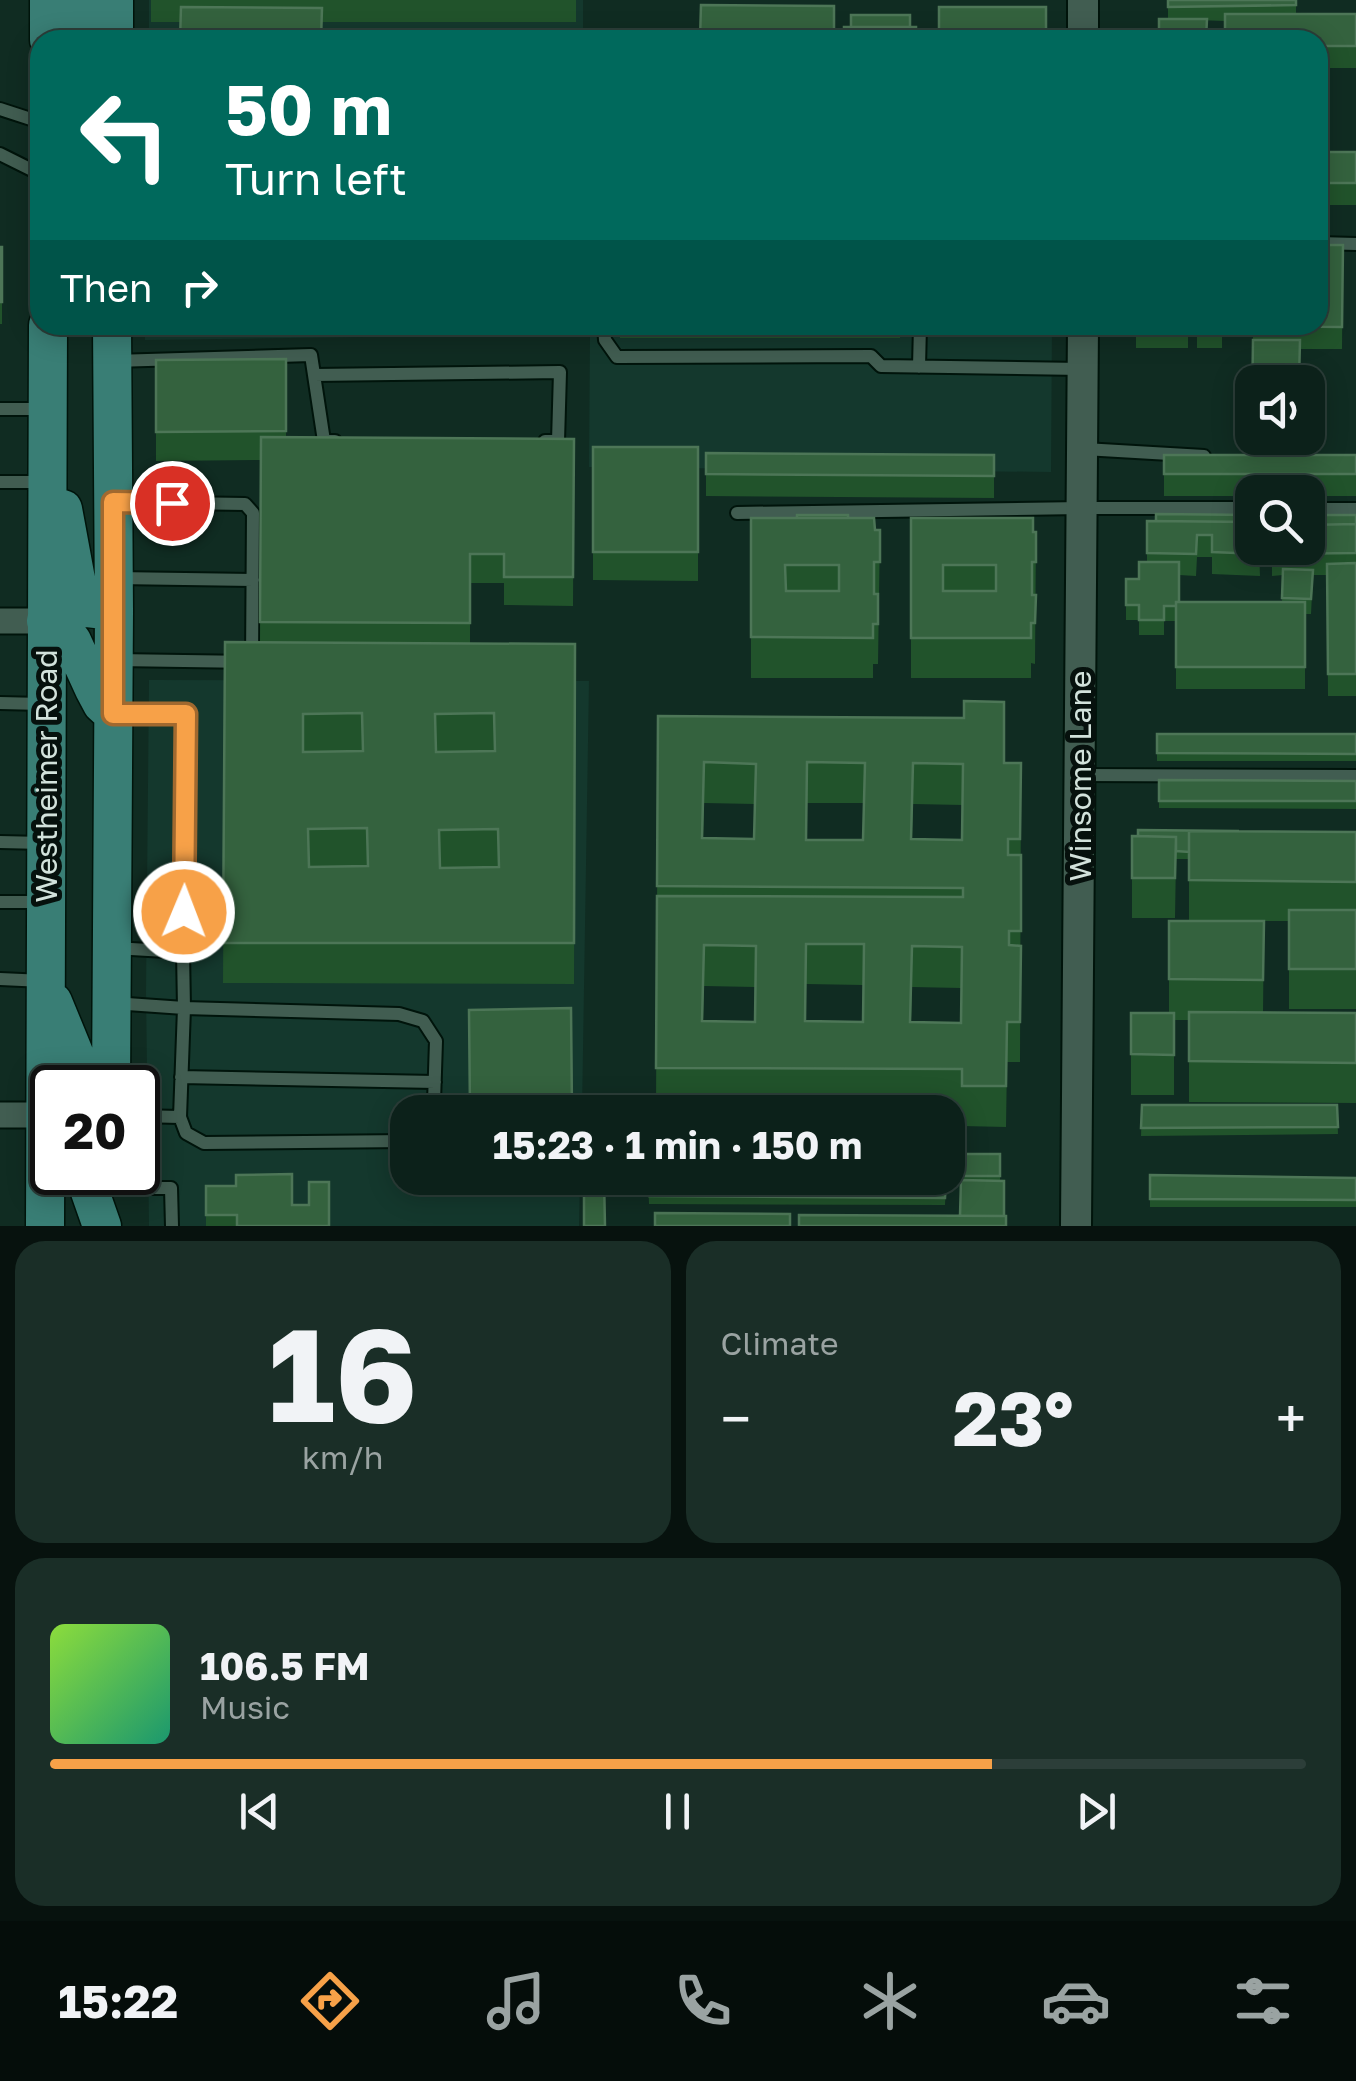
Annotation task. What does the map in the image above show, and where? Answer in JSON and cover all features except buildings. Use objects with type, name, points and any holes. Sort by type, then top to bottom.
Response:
[{"type":"main road","points":[[49,30],[50,0]]},
{"type":"main road","points":[[76,0],[76,30]]},
{"type":"main road","points":[[114,0],[114,30]]},
{"type":"main road","name":"Westheimer Road","points":[[48,335],[48,1065]]},
{"type":"main road","points":[[111,1065],[112,343]]},
{"type":"main road","points":[[47,418],[80,601],[87,608],[114,594]]},
{"type":"main road","points":[[46,621],[72,640],[102,704],[113,714]]},
{"type":"main road","points":[[47,983],[76,1065]]},
{"type":"main road","name":"Westheimer Road","points":[[45,1226],[46,1195]]},
{"type":"main road","points":[[102,1226],[104,1195]]},
{"type":"street","points":[[1082,0],[1082,30]]},
{"type":"street","name":"Winsome Lane","points":[[1076,1226],[1083,335]]},
{"type":"street","points":[[0,621],[46,621]]},
{"type":"street","points":[[0,1115],[30,1116]]},
{"type":"lane","points":[[0,109],[30,119]]},
{"type":"lane","points":[[0,154],[30,169]]},
{"type":"lane","points":[[1328,243],[1356,244]]},
{"type":"lane","points":[[605,335],[617,358],[871,356],[881,366],[1082,368]]},
{"type":"lane","points":[[919,367],[920,335]]},
{"type":"lane","points":[[112,343],[311,355],[324,441],[343,441]]},
{"type":"lane","points":[[314,375],[560,372],[558,440],[538,441]]},
{"type":"lane","points":[[0,409],[47,418]]},
{"type":"lane","points":[[1082,450],[1225,458]]},
{"type":"lane","points":[[0,482],[47,482]]},
{"type":"lane","points":[[113,502],[244,504],[253,513],[252,662]]},
{"type":"lane","points":[[737,513],[1235,508]]},
{"type":"lane","points":[[1325,509],[1356,509]]},
{"type":"lane","points":[[114,594],[253,580]]},
{"type":"lane","points":[[113,660],[269,663]]},
{"type":"lane","points":[[0,703],[46,704]]},
{"type":"lane","points":[[113,714],[186,714],[180,1117],[186,1133],[204,1143],[390,1142]]},
{"type":"lane","points":[[1080,775],[1356,776]]},
{"type":"lane","points":[[0,842],[46,843]]},
{"type":"lane","points":[[0,902],[46,902]]},
{"type":"lane","points":[[112,948],[183,952]]},
{"type":"lane","points":[[0,980],[47,983]]},
{"type":"lane","points":[[112,1004],[398,1014],[423,1021],[436,1041],[433,1095]]},
{"type":"lane","points":[[181,1078],[435,1082]]},
{"type":"lane","points":[[160,1117],[180,1117]]},
{"type":"lane","points":[[160,1188],[171,1188],[172,1226]]},
{"type":"shaded area","points":[[149,0],[583,0],[583,30],[149,30]]},
{"type":"shaded area","points":[[145,335],[516,335],[145,340]]},
{"type":"shaded area","points":[[590,335],[1052,335],[1051,472],[589,467]]},
{"type":"shaded area","points":[[149,680],[589,681],[582,1095],[390,1095],[390,1195],[580,1195],[579,1226],[149,1226],[149,1195],[160,1195],[160,1065],[147,1065]]},
{"type":"route","points":[[172,503],[113,502],[113,714],[186,714],[184,912]]}]
